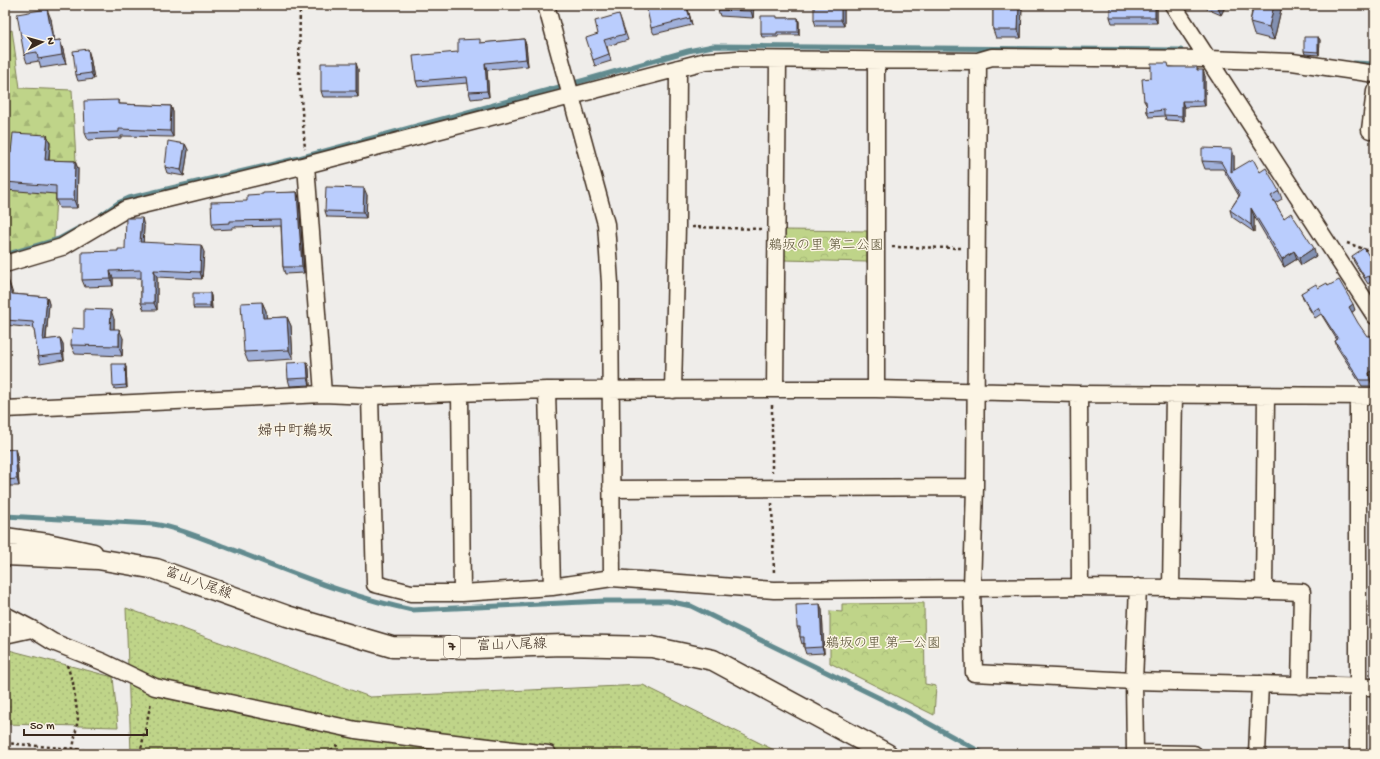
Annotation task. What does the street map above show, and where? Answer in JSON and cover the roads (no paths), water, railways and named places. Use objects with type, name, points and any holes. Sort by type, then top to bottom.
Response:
[{"type":"main road","name":"富山八尾線","points":[[5,555],[98,558],[156,569],[287,616],[392,647],[474,648],[563,645],[652,647],[713,660],[887,754]]},
{"type":"street","points":[[546,5],[606,224],[610,283],[612,578]]},
{"type":"street","points":[[1173,5],[1375,316]]},
{"type":"street","points":[[5,264],[62,247],[126,209],[571,98],[678,68],[714,61],[738,59],[978,61],[992,57],[1208,59],[1292,62],[1375,74]]},
{"type":"street","points":[[775,389],[778,60]]},
{"type":"street","points":[[876,61],[876,389]]},
{"type":"street","points":[[978,61],[974,391],[975,487],[972,588],[974,673],[1134,681],[1375,687]]},
{"type":"street","points":[[673,390],[677,226],[678,68]]},
{"type":"street","points":[[1370,130],[1375,91]]},
{"type":"street","points":[[306,165],[323,394]]},
{"type":"street","points":[[5,409],[323,394],[370,396],[547,390],[876,389],[1079,394],[1375,396]]},
{"type":"street","points":[[547,390],[552,587]]},
{"type":"street","points":[[460,393],[462,593]]},
{"type":"street","points":[[1079,394],[1080,587]]},
{"type":"street","points":[[1171,588],[1174,394]]},
{"type":"street","points":[[370,396],[375,584],[411,594],[462,593],[552,587],[612,578],[774,590],[1080,587],[1302,592],[1300,686]]},
{"type":"street","points":[[1264,591],[1266,396]]},
{"type":"street","points":[[1358,396],[1358,754]]},
{"type":"street","points":[[611,490],[975,487]]},
{"type":"street","points":[[5,536],[48,542],[130,560],[156,569]]},
{"type":"street","points":[[1138,588],[1134,681],[1135,753],[1194,754]]},
{"type":"street","points":[[5,615],[53,642],[103,662],[154,688],[356,730],[548,754]]},
{"type":"street","points":[[5,635],[32,629]]},
{"type":"street","points":[[1257,754],[1260,684]]},
{"type":"waterway","points":[[101,215],[118,203],[129,198],[299,158],[688,51],[713,46],[1181,50]]},
{"type":"waterway","points":[[1354,63],[1375,64]]},
{"type":"waterway","points":[[5,255],[59,239],[79,228]]},
{"type":"waterway","points":[[5,516],[153,524],[163,526],[182,531],[342,591],[388,605],[412,610],[605,601],[668,601],[691,606],[908,712],[984,754]]},
{"type":"district","name":"婦中町鵜坂","points":[[295,432]]},
{"type":"park label","name":"鵜坂の里 第二公園","points":[[826,246]]},
{"type":"park label","name":"鵜坂の里 第一公園","points":[[883,644]]}]
